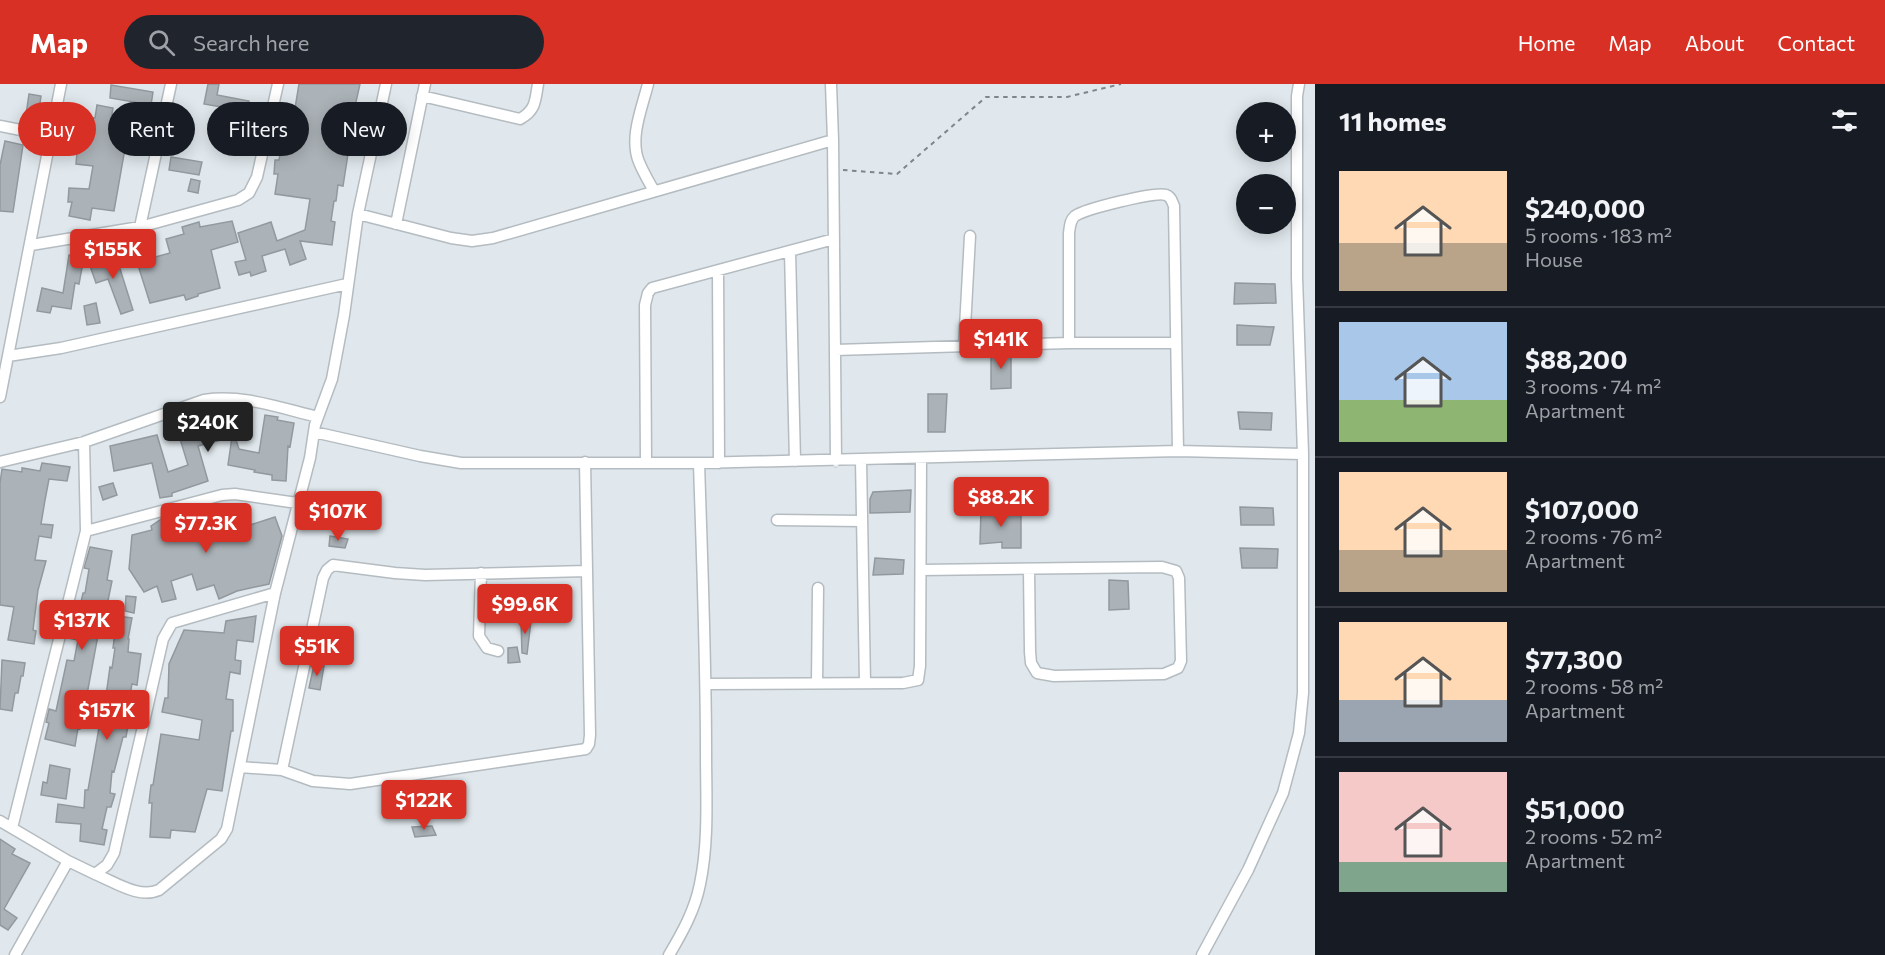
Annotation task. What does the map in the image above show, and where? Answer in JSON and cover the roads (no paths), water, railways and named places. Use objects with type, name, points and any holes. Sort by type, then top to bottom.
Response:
[{"type":"street","points":[[58,102],[61,84]]},
{"type":"street","points":[[140,227],[171,84]]},
{"type":"street","points":[[31,245],[140,227],[238,200],[249,193],[257,177],[278,84]]},
{"type":"street","points":[[0,821],[95,874],[141,893],[150,894],[159,890],[221,839],[227,829],[275,593],[310,458],[314,432],[332,379],[344,315],[358,214],[386,84]]},
{"type":"street","points":[[396,224],[425,84]]},
{"type":"street","points":[[422,96],[520,119],[529,114],[534,107],[538,84]]},
{"type":"street","points":[[648,84],[637,126],[636,147],[638,161],[654,191]]},
{"type":"street","points":[[831,84],[834,140],[836,460]]},
{"type":"street","points":[[1202,955],[1248,870],[1283,793],[1299,733],[1304,693],[1303,454],[1297,277],[1297,96],[1299,84]]},
{"type":"street","points":[[0,126],[18,130]]},
{"type":"street","points":[[358,214],[472,241],[493,238],[834,140]]},
{"type":"street","points":[[0,398],[47,156]]},
{"type":"street","points":[[1069,343],[1069,233],[1073,217],[1089,210],[1155,194],[1165,194],[1174,206],[1178,451]]},
{"type":"street","points":[[964,346],[970,236]]},
{"type":"street","points":[[646,463],[645,306],[648,293],[652,288],[834,239]]},
{"type":"street","points":[[790,251],[795,461]]},
{"type":"street","points":[[718,272],[719,463]]},
{"type":"street","points":[[8,356],[61,348],[347,284]]},
{"type":"street","points":[[835,350],[1069,343],[1175,343]]},
{"type":"street","points":[[0,462],[84,442],[204,400],[223,397],[244,399],[318,417]]},
{"type":"street","points":[[314,432],[461,463],[719,463],[1178,451],[1303,454]]},
{"type":"street","points":[[12,828],[86,531],[84,442]]},
{"type":"street","points":[[706,684],[865,683],[918,680],[920,666],[921,459]]},
{"type":"street","points":[[861,460],[865,683]]},
{"type":"street","points":[[240,767],[282,770],[313,781],[350,784],[586,749],[590,744],[590,735],[585,462]]},
{"type":"street","points":[[669,955],[684,929],[694,904],[703,863],[706,818],[706,684],[699,463]]},
{"type":"street","points":[[86,531],[222,495],[235,494],[297,503]]},
{"type":"street","points":[[777,520],[862,521]]},
{"type":"street","points":[[282,770],[322,578],[333,565],[394,573],[586,572]]},
{"type":"street","points":[[921,570],[1162,567],[1176,571],[1179,578],[1181,661],[1178,668],[1164,674],[1054,676],[1037,673],[1031,663],[1030,652],[1029,569]]},
{"type":"street","points":[[481,573],[478,636],[487,648],[498,651]]},
{"type":"street","points":[[817,683],[818,588]]},
{"type":"street","points":[[95,874],[107,865],[114,853],[167,629],[172,623],[275,593]]},
{"type":"street","points":[[15,955],[69,861]]}]
